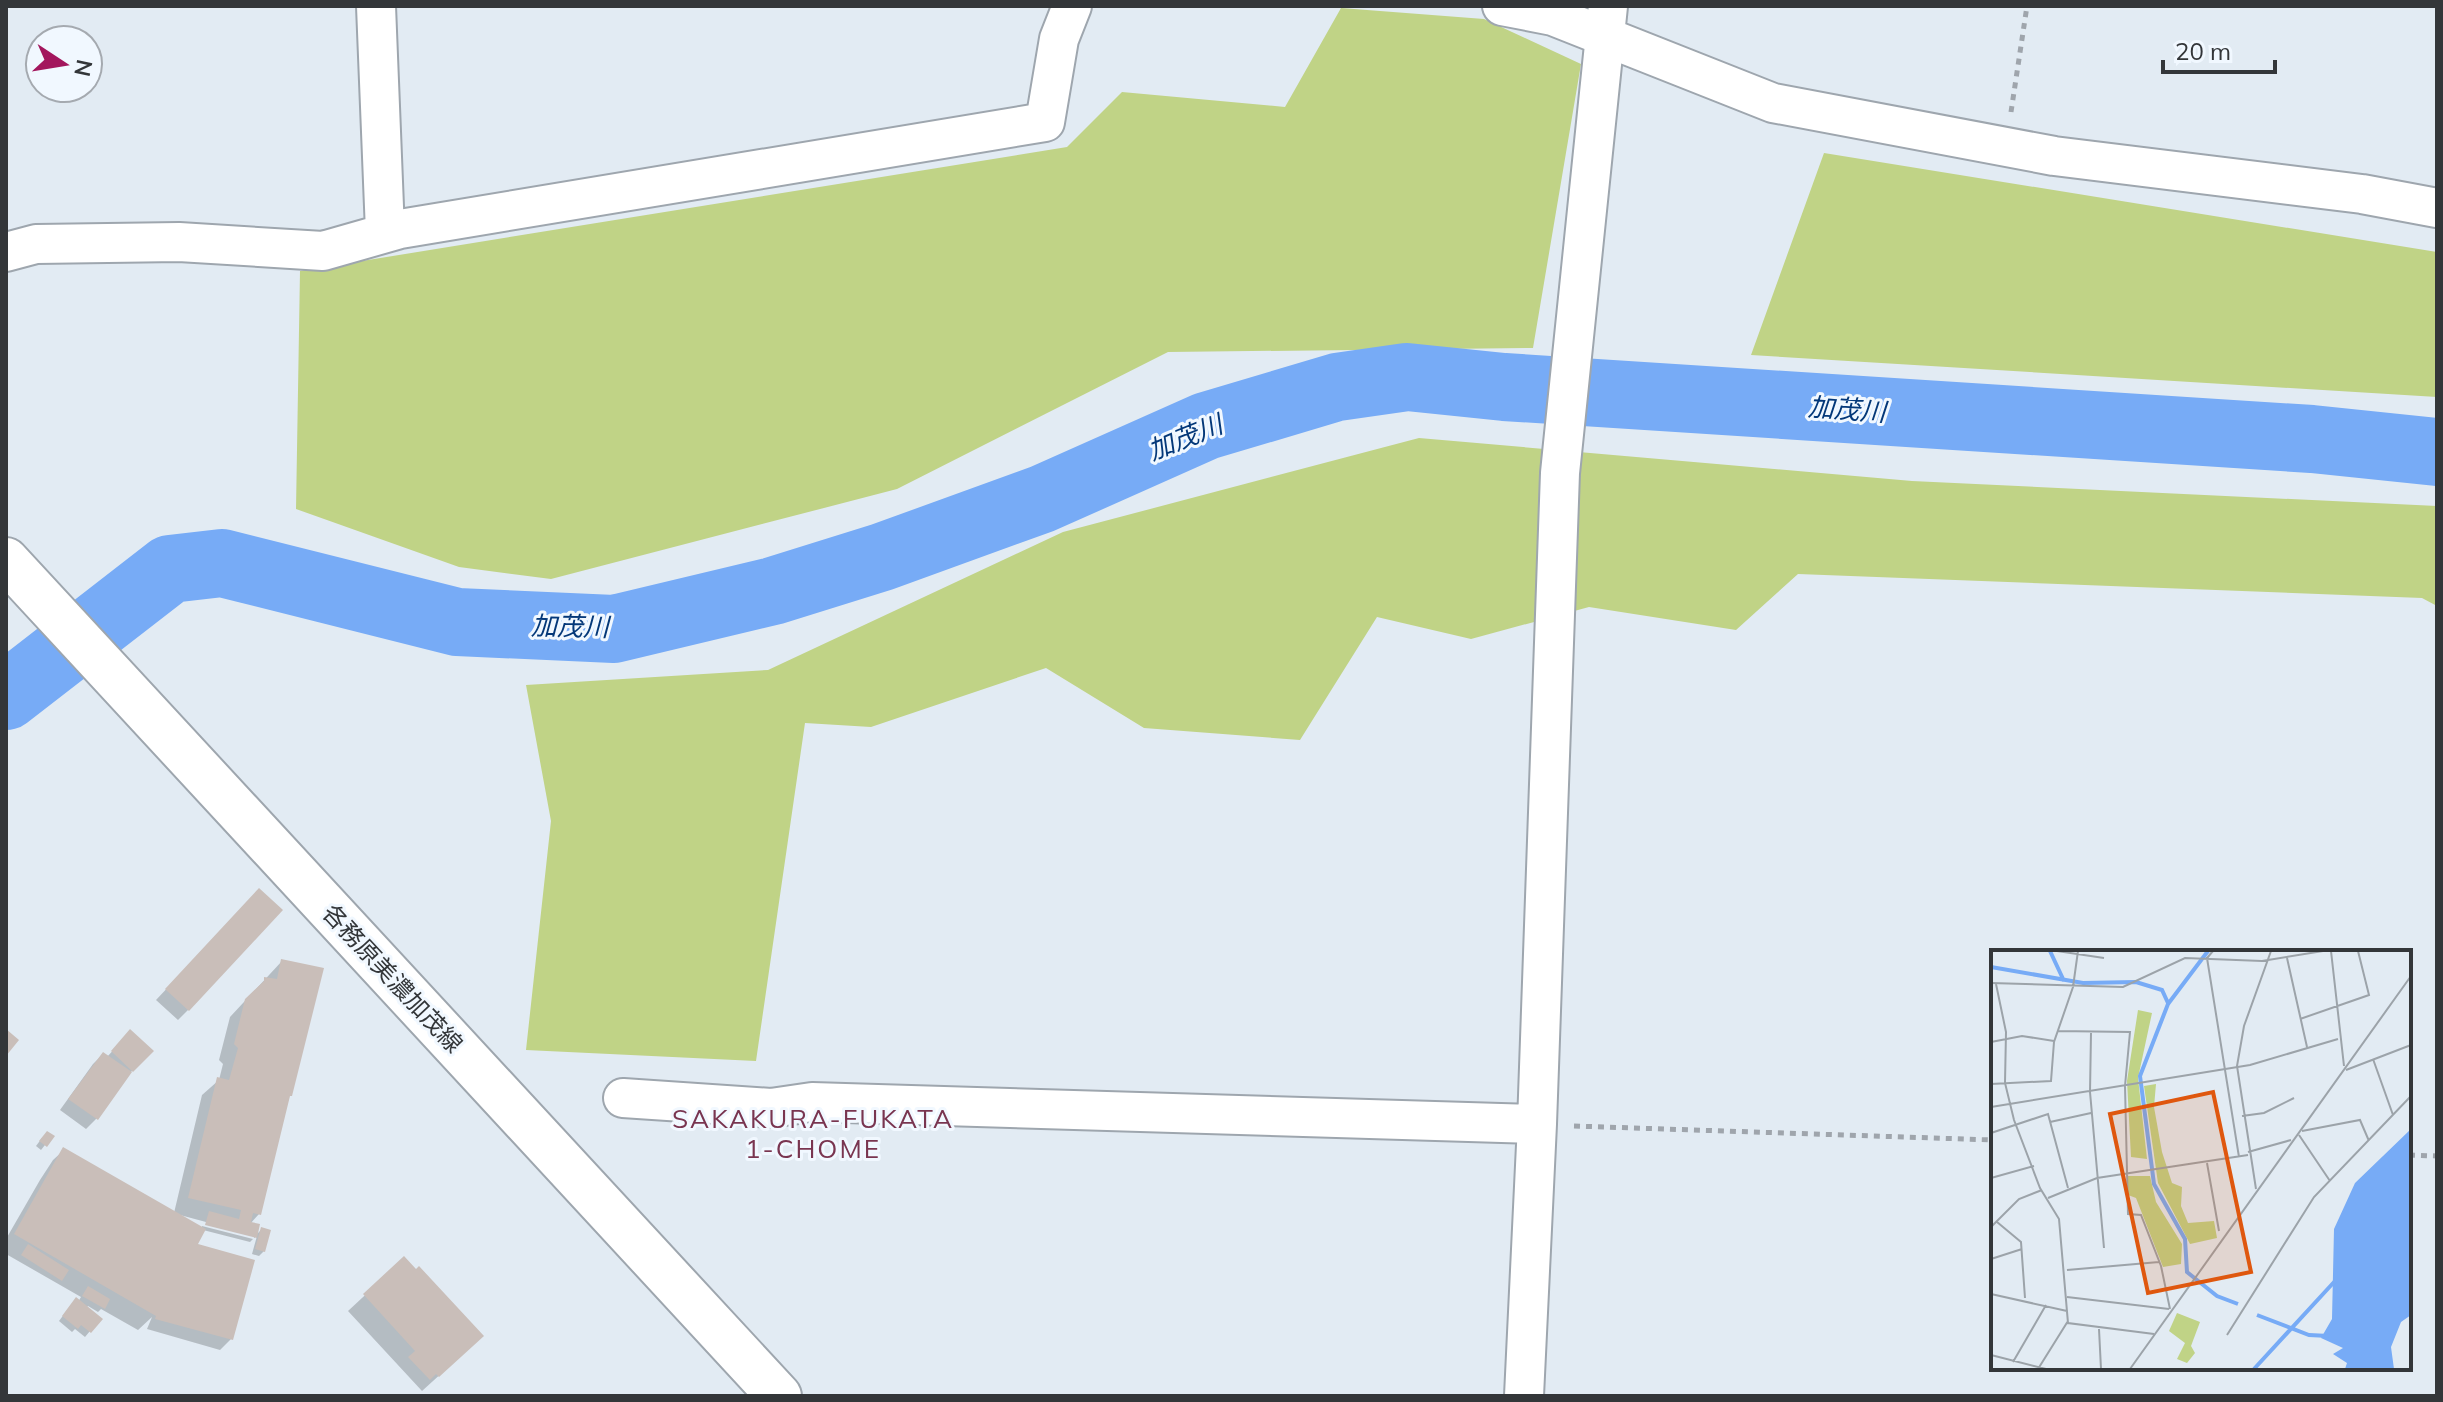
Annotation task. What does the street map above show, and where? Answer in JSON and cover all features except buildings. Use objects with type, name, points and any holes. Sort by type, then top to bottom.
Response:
[{"type":"main road","name":"各務原美濃加茂線","points":[[6,560],[779,1396]]},
{"type":"street","points":[[376,6],[385,232]]},
{"type":"street","points":[[6,252],[36,244],[179,242],[323,251],[385,232],[1045,122],[1059,39],[1072,6]]},
{"type":"street","points":[[1502,6],[1553,16],[1606,20],[1773,103],[2054,156],[2362,194],[2437,208]]},
{"type":"street","points":[[1524,1396],[1560,473],[1606,20]]},
{"type":"street","points":[[623,1098],[771,1108],[812,1102],[1537,1124]]},
{"type":"path","points":[[2005,147],[2027,6]]},
{"type":"path","points":[[1537,1124],[1991,1140]]},
{"type":"path","points":[[2411,1155],[2437,1156]]},
{"type":"green space","points":[[1341,8],[1484,19],[1581,64],[1533,348],[1168,352],[897,489],[551,579],[459,567],[296,509],[300,271],[1067,147],[1122,92],[1285,107]]},
{"type":"green space","points":[[1824,153],[2437,252],[2437,397],[1751,355]]},
{"type":"green space","points":[[1419,438],[1912,481],[2437,506],[2437,606],[2422,598],[1798,574],[1736,630],[1589,607],[1471,639],[1377,617],[1300,740],[1144,728],[1046,668],[871,727],[805,723],[756,1061],[526,1050],[551,821],[526,685],[768,670],[1063,532]]},
{"type":"waterway","name":"加茂川","points":[[6,696],[170,569],[222,563],[457,622],[614,629],[773,591],[882,557],[1042,499],[1206,426],[1337,387],[1407,377],[1504,387],[2312,439],[2437,452]]},
{"type":"district","name":"SAKAKURA-FUKATA 1-CHOME","points":[[813,1133]]}]
